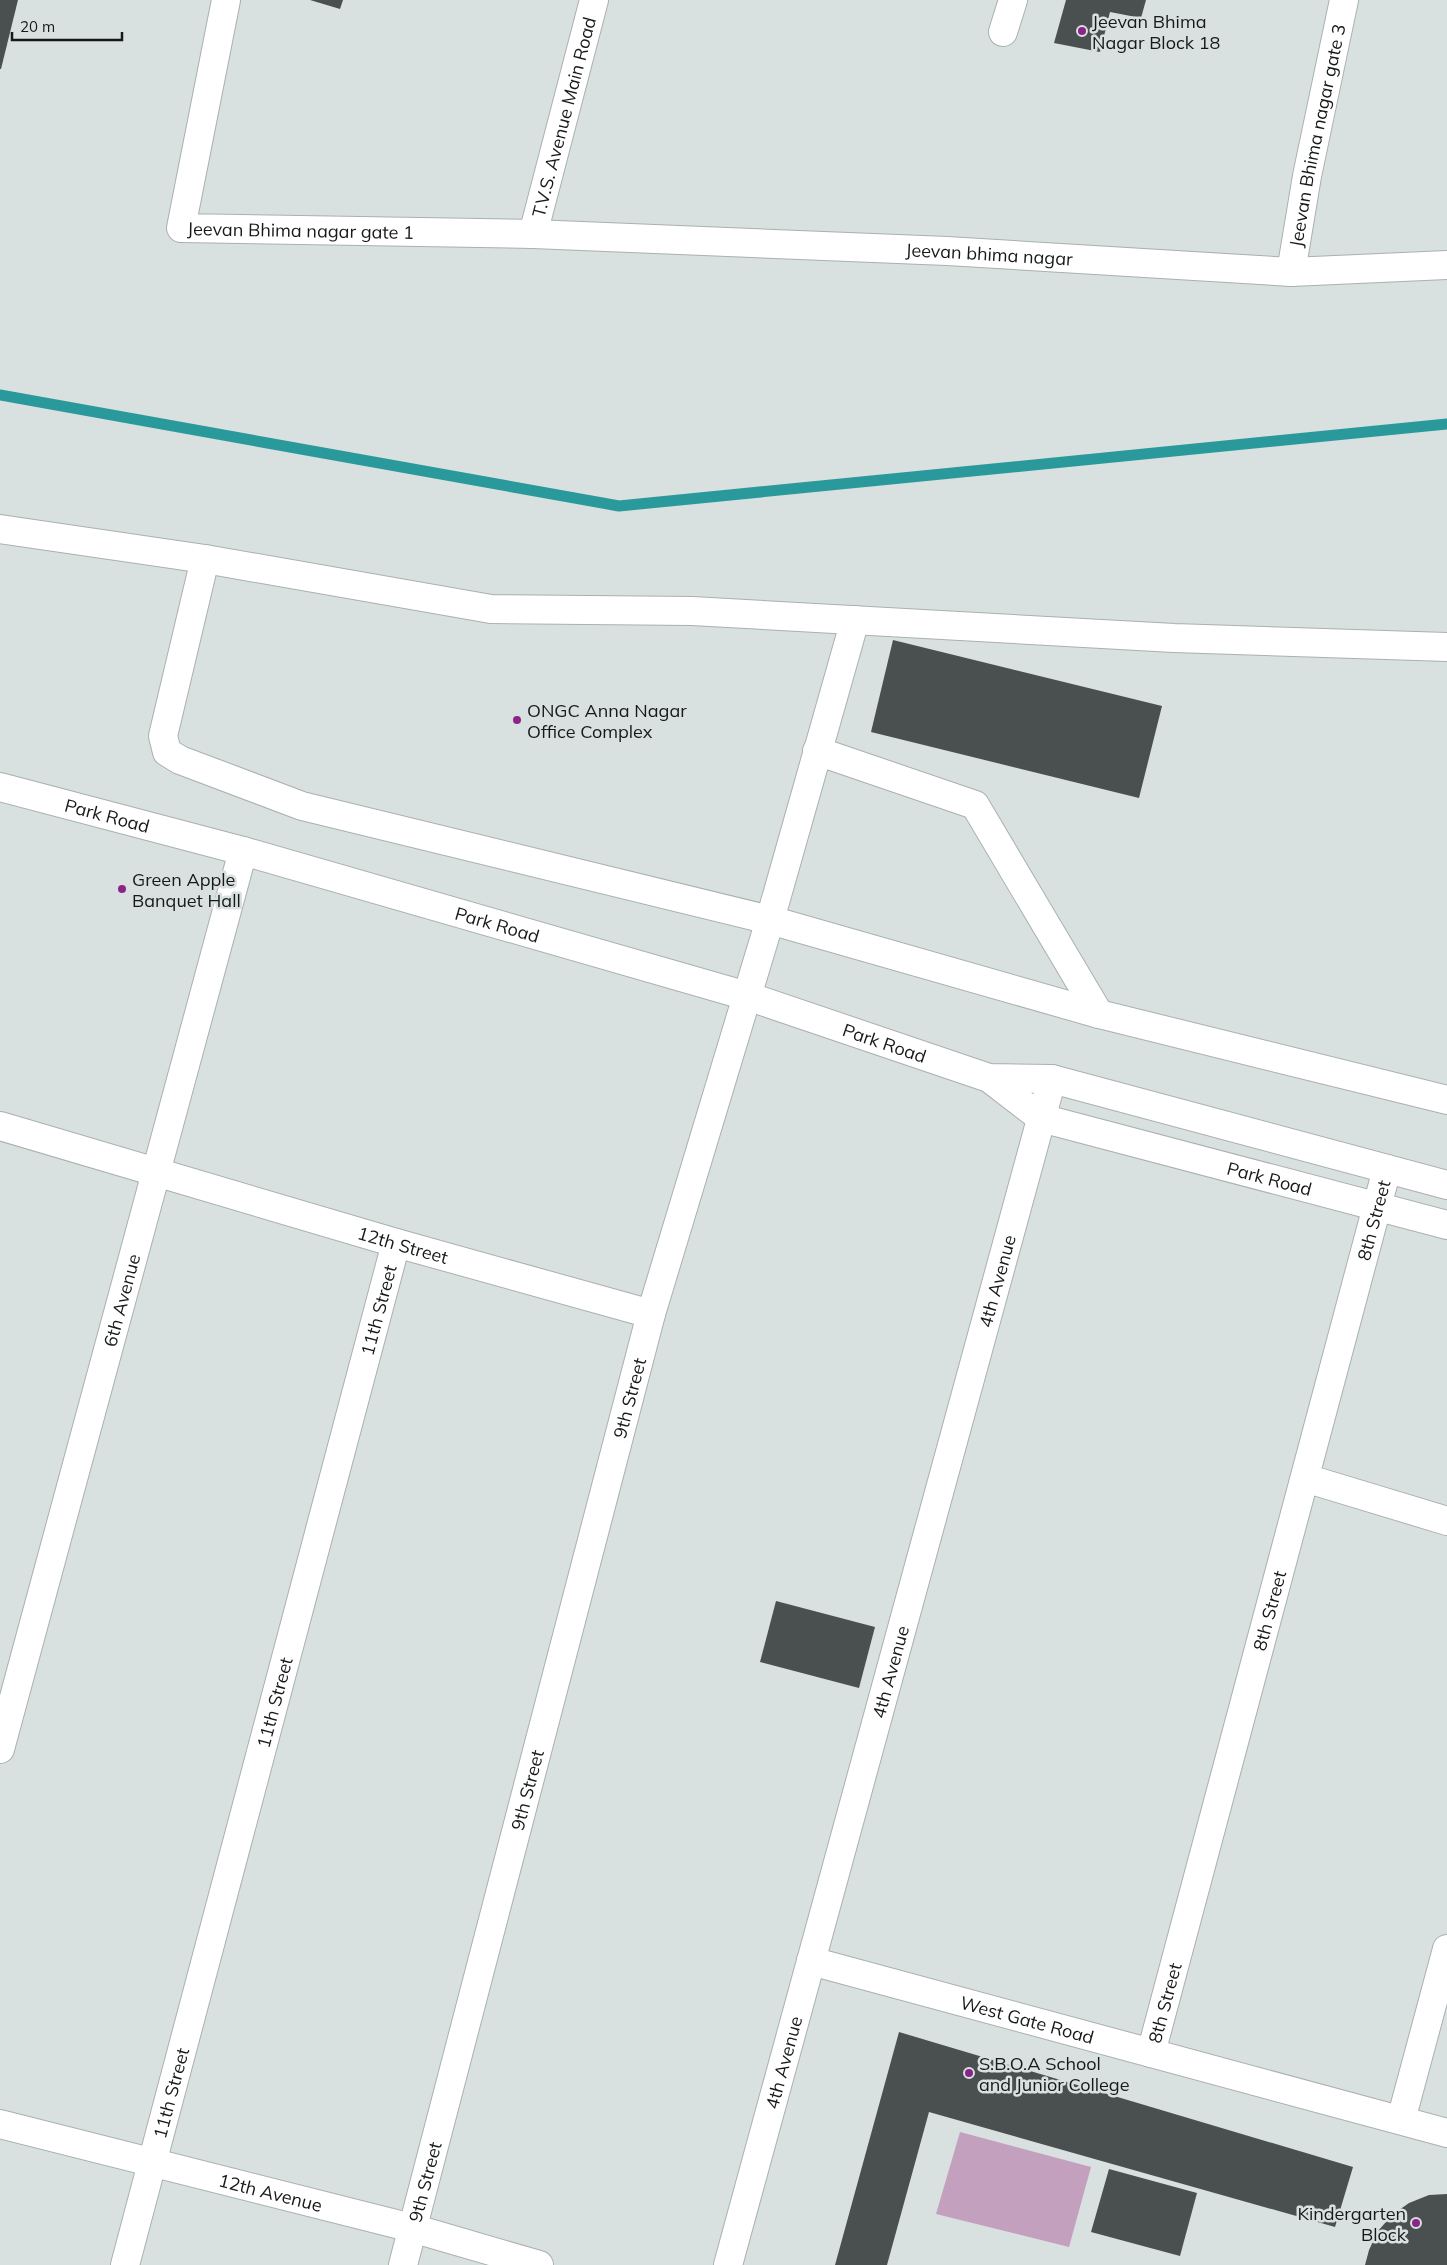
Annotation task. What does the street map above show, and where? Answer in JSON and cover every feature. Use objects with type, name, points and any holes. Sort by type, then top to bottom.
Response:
[{"type":"street","name":"Jeevan Bhima nagar gate 1","points":[[226,0],[181,228],[532,234]]},
{"type":"street","name":"T.V.S. Avenue Main Road","points":[[532,234],[594,0]]},
{"type":"street","points":[[1003,32],[1013,0]]},
{"type":"street","name":"Jeevan Bhima nagar gate 3","points":[[1291,272],[1307,176],[1344,0]]},
{"type":"street","name":"Jeevan bhima nagar","points":[[532,234],[947,251],[1291,272],[1447,265]]},
{"type":"street","points":[[0,529],[205,559],[491,609],[692,611],[1174,638],[1447,647]]},
{"type":"street","points":[[205,559],[162,736],[167,752],[180,760],[302,806],[770,920],[1099,1014],[1447,1100]]},
{"type":"street","name":"9th Street","points":[[403,2265],[651,1314],[770,920],[855,620]]},
{"type":"street","points":[[817,751],[975,805],[1099,1014]]},
{"type":"street","name":"Park Road","points":[[0,787],[242,851],[747,996],[989,1078],[1052,1080],[1447,1185]]},
{"type":"street","name":"6th Avenue","points":[[0,1749],[242,851]]},
{"type":"street","name":"Park Road","points":[[989,1078],[1041,1118],[1447,1225]]},
{"type":"street","name":"4th Avenue","points":[[728,2265],[1052,1080]]},
{"type":"street","name":"12th Street","points":[[0,1126],[396,1243],[651,1314]]},
{"type":"street","name":"8th Street","points":[[1152,2053],[1387,1169]]},
{"type":"street","name":"11th Street","points":[[124,2265],[396,1243]]},
{"type":"street","points":[[1305,1478],[1447,1521]]},
{"type":"street","points":[[1401,2120],[1447,1949]]},
{"type":"street","name":"West Gate Road","points":[[811,1961],[1447,2133]]},
{"type":"street","name":"12th Avenue","points":[[0,2124],[412,2228],[539,2265]]},
{"type":"shaded area","points":[[960,2132],[1091,2167],[1069,2247],[936,2214]]},
{"type":"building","points":[[0,0],[18,0],[1,69],[0,69]]},
{"type":"building","points":[[310,0],[343,0],[340,9]]},
{"type":"building","name":"Jeevan Bhima Nagar Block 18","points":[[1066,0],[1146,0],[1141,18],[1110,12],[1100,52],[1054,43]]},
{"type":"building","points":[[893,640],[1162,706],[1139,798],[871,732]]},
{"type":"building","points":[[776,1601],[875,1627],[859,1688],[760,1662]]},
{"type":"building","points":[[899,2032],[1353,2167],[1335,2227],[929,2112],[887,2265],[835,2265]]},
{"type":"building","points":[[1109,2169],[1197,2193],[1180,2256],[1091,2232]]},
{"type":"building","name":"Kindergarten Block","points":[[1447,2194],[1447,2265],[1365,2265],[1369,2250],[1378,2231],[1392,2215],[1409,2203],[1429,2195]]},
{"type":"waterway","points":[[0,395],[619,506],[1447,424]]},
{"type":"place","name":"Jeevan Bhima Nagar Block 18","points":[[1082,31]]},
{"type":"place","name":"ONGC Anna Nagar Office Complex","points":[[517,720]]},
{"type":"place","name":"Green Apple Banquet Hall","points":[[122,889]]},
{"type":"place","name":"S.B.O.A School and Junior College","points":[[969,2073]]},
{"type":"place","name":"Kindergarten Block","points":[[1416,2223]]}]
